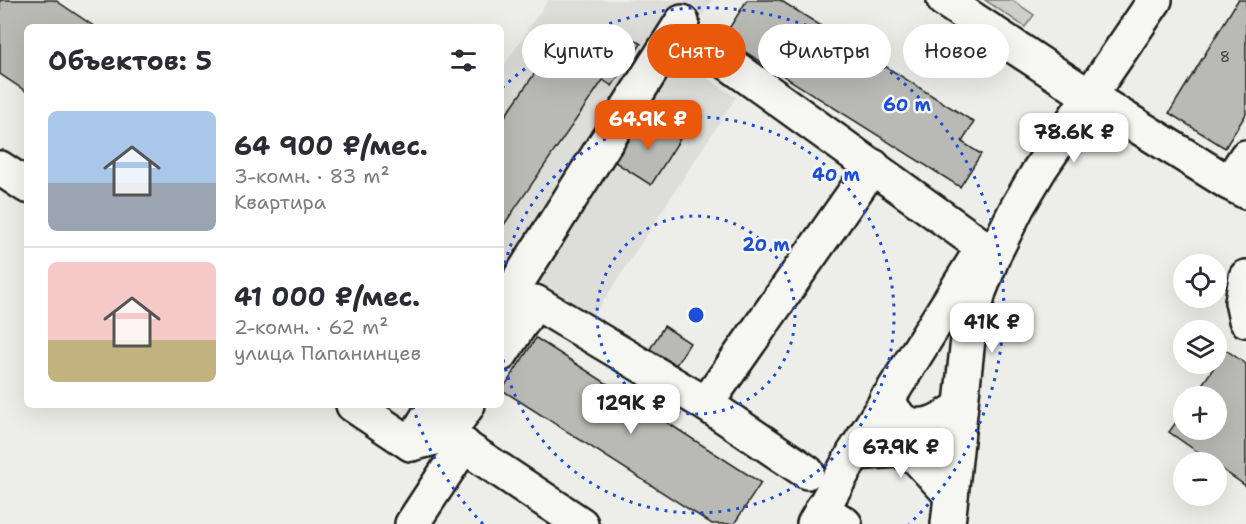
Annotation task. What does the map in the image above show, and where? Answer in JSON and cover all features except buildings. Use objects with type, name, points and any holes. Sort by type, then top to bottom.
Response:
[{"type":"street","points":[[944,0],[1089,96],[1240,177]]},
{"type":"street","points":[[949,510],[968,339],[979,292],[994,254],[1018,206],[1155,0]]},
{"type":"street","points":[[504,303],[682,22]]},
{"type":"street","points":[[746,76],[983,247]]},
{"type":"street","points":[[705,404],[873,166]]},
{"type":"street","points":[[0,168],[24,184]]},
{"type":"street","points":[[827,519],[854,453],[886,400],[983,247],[1018,206]]},
{"type":"street","points":[[1246,277],[1242,302],[1246,320]]},
{"type":"street","points":[[504,349],[535,302],[705,404],[807,472]]},
{"type":"street","points":[[886,400],[905,422],[922,425],[939,422],[959,408]]},
{"type":"street","points":[[357,408],[411,444],[456,440],[581,524]]},
{"type":"street","points":[[411,444],[433,408]]},
{"type":"street","points":[[412,524],[456,440],[467,408]]},
{"type":"street","points":[[854,453],[900,450],[916,457],[949,510]]},
{"type":"shaded area","points":[[548,0],[712,0],[697,24],[647,24],[647,78],[708,78],[736,97],[593,317],[531,277],[504,319],[504,66],[522,39],[522,78],[635,78],[635,24],[532,24]]},
{"type":"shaded area","points":[[985,0],[1012,0],[1034,15],[1025,27]]}]
